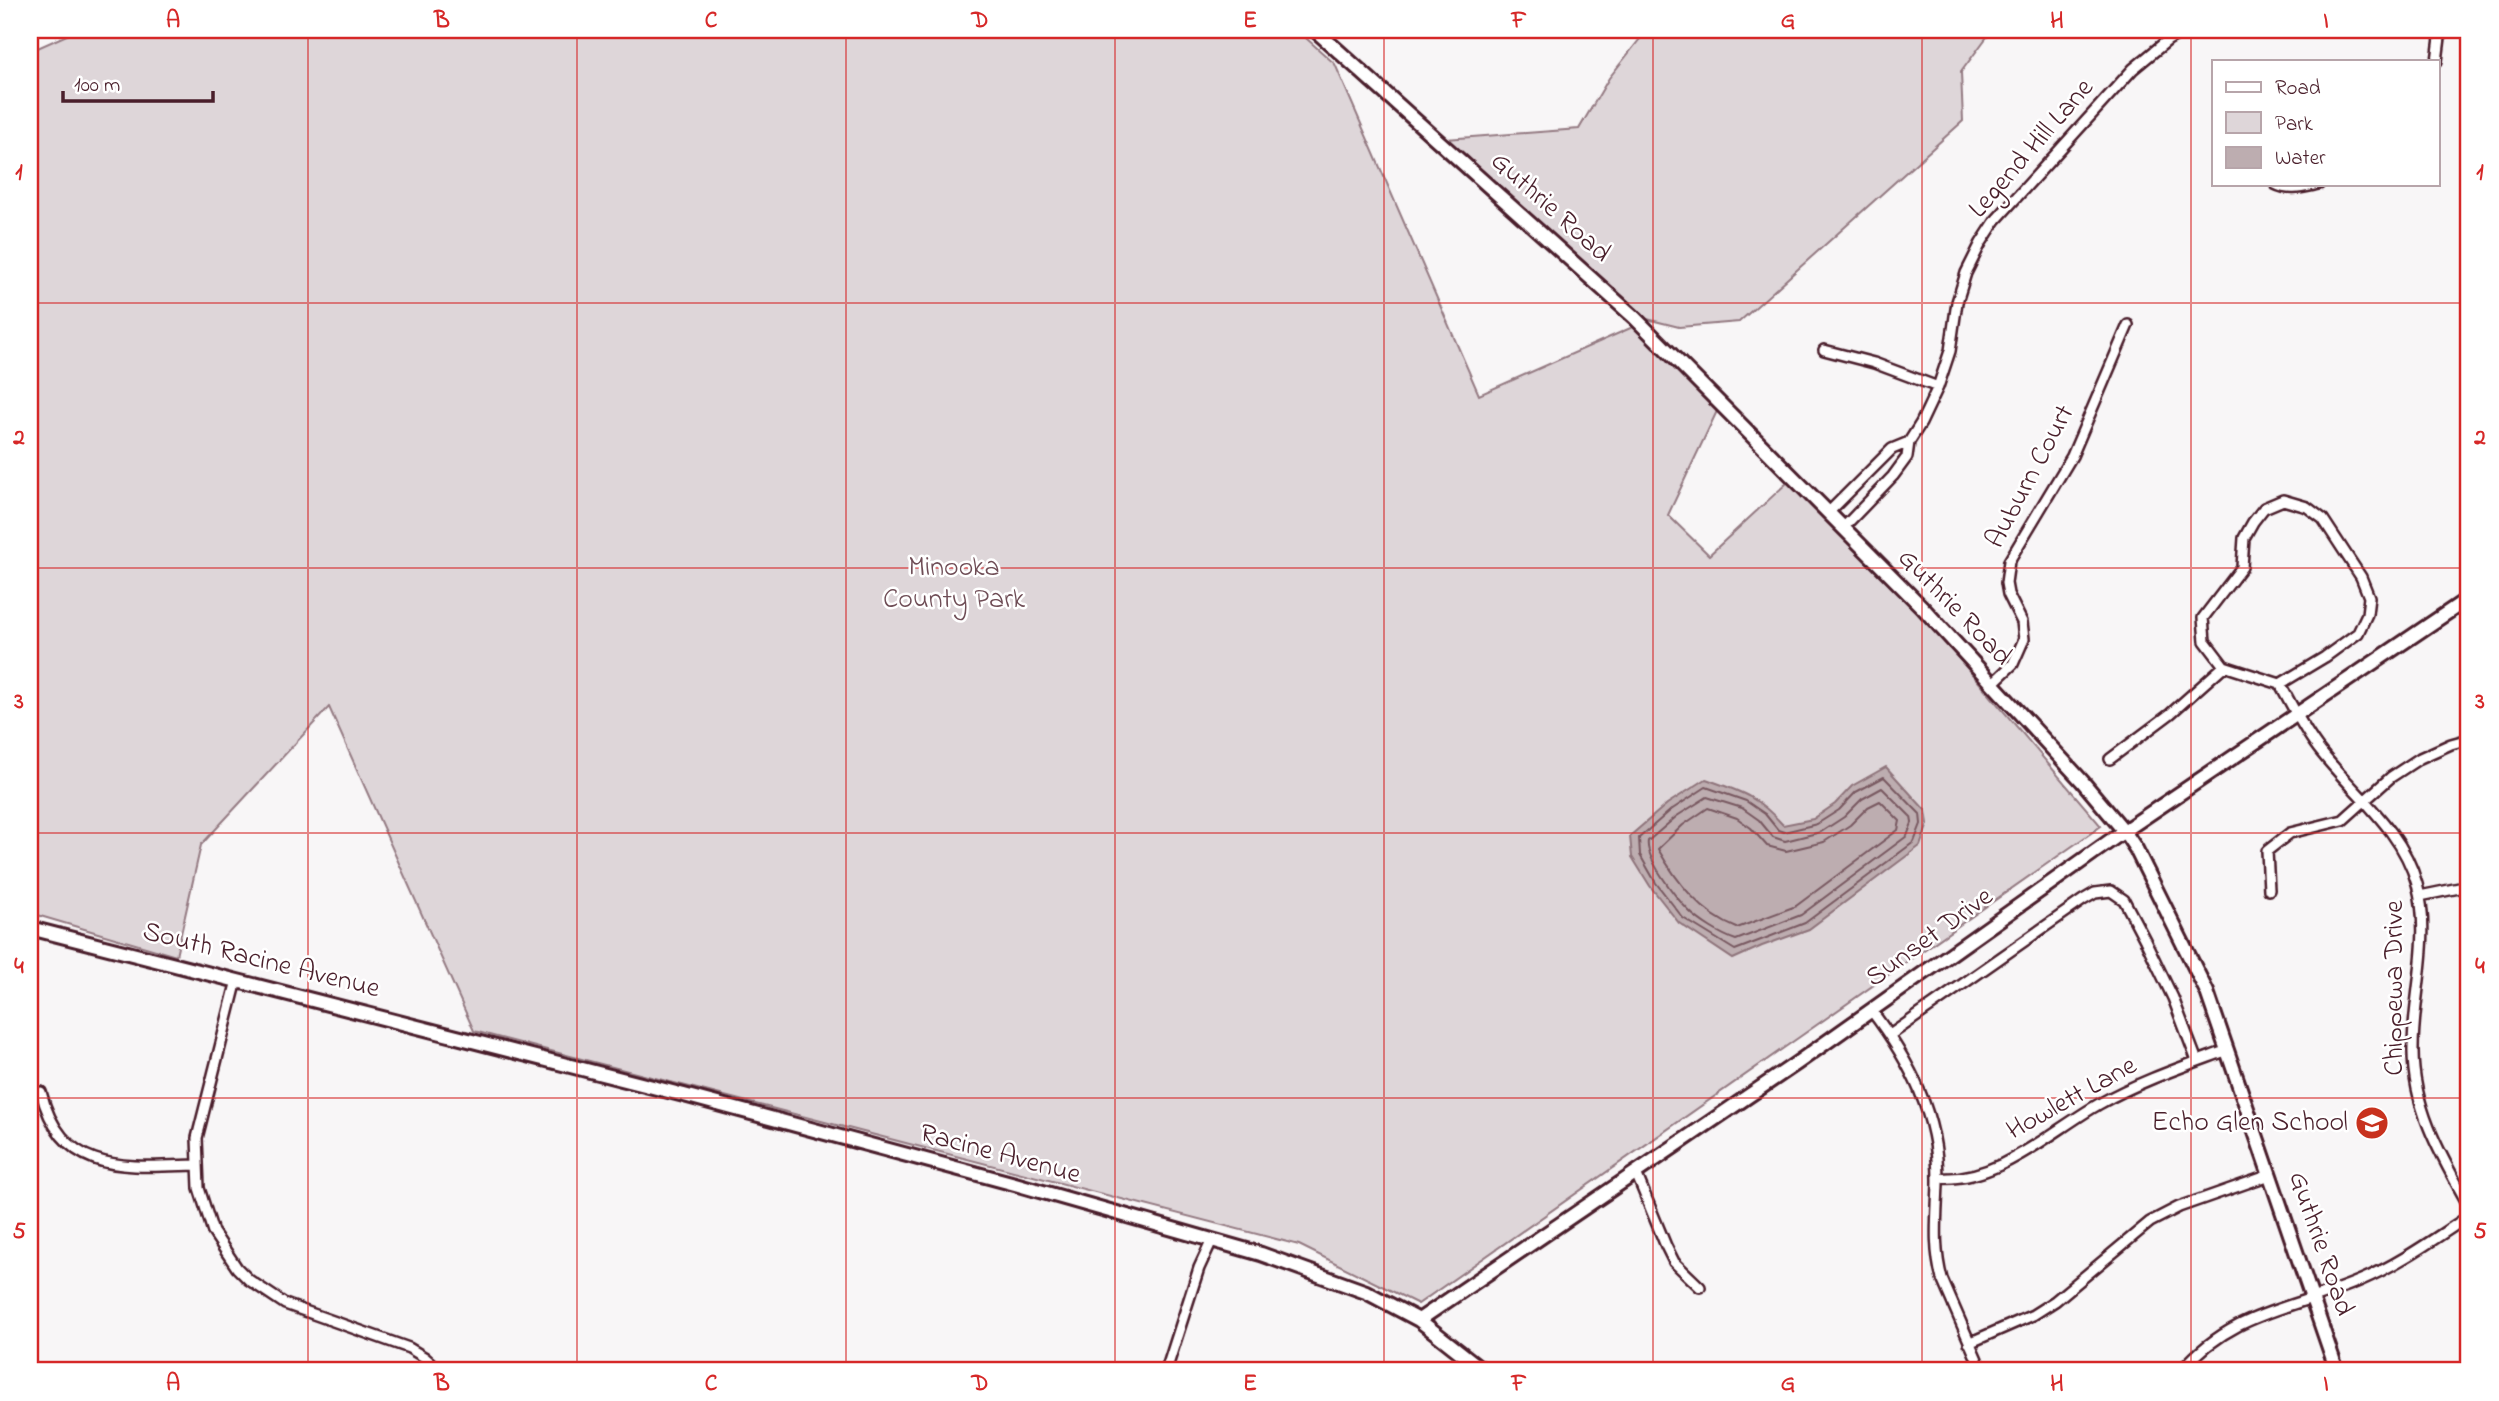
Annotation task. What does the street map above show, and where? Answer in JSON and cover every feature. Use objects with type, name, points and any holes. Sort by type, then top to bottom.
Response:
[{"type":"street","name":"Guthrie Road","points":[[1315,30],[1590,276],[1665,348],[1922,607],[2082,781],[2124,831],[2136,849],[2207,992],[2337,1371]]},
{"type":"street","name":"Legend Hill Lane","points":[[1843,528],[1907,457],[1909,442],[1922,423],[1950,351],[1957,302],[1966,273],[1996,220],[2133,69],[2168,40],[2186,30]]},
{"type":"street","points":[[2437,60],[2441,30]]},
{"type":"street","points":[[2279,186],[2295,189],[2309,186]]},
{"type":"street","name":"Auburn Court","points":[[1993,684],[2013,664],[2024,639],[2022,622],[2008,594],[2008,561],[2073,456],[2128,325]]},
{"type":"street","points":[[1824,350],[1874,363],[1938,387]]},
{"type":"street","name":"Legend Hill Lane","points":[[1828,513],[1892,449],[1909,442]]},
{"type":"street","points":[[1866,477],[1878,490]]},
{"type":"street","points":[[2283,500],[2307,507],[2322,519],[2361,577],[2368,597],[2367,614],[2358,633],[2280,684],[2224,666],[2205,641],[2203,618],[2242,567],[2244,538],[2248,530],[2264,508],[2283,500]]},
{"type":"street","name":"Sunset Drive","points":[[1419,1320],[1871,1010],[2124,831],[2469,598]]},
{"type":"street","points":[[2110,759],[2170,714],[2224,666]]},
{"type":"street","name":"Chippewa Drive","points":[[2280,684],[2295,715],[2319,750],[2393,834],[2406,854],[2420,896],[2423,916],[2423,946],[2413,1047],[2416,1087],[2431,1136],[2469,1206]]},
{"type":"street","points":[[2269,890],[2267,851],[2281,839],[2290,833],[2343,820],[2391,777],[2420,758],[2469,739]]},
{"type":"street","points":[[2420,896],[2469,886]]},
{"type":"street","points":[[1890,1035],[2095,892],[2111,891],[2124,900],[2145,940],[2173,998],[2197,1061]]},
{"type":"street","name":"South Racine Avenue","points":[[30,928],[480,1042]]},
{"type":"street","points":[[237,981],[197,1139],[199,1188],[214,1232],[225,1251],[249,1280],[268,1294],[300,1311],[409,1348],[440,1371]]},
{"type":"street","points":[[1871,1010],[1890,1035],[1919,1087],[1932,1135],[1938,1178],[1935,1231],[1938,1265],[1982,1371]]},
{"type":"street","name":"Racine Avenue","points":[[480,1042],[1028,1188],[1298,1266],[1366,1292],[1419,1320],[1484,1371]]},
{"type":"street","name":"Howlett Lane","points":[[1938,1178],[1966,1178],[2001,1166],[2100,1104],[2228,1050]]},
{"type":"street","points":[[41,1092],[49,1120],[56,1132],[86,1156],[133,1167],[196,1165]]},
{"type":"street","points":[[1636,1173],[1674,1262],[1700,1287]]},
{"type":"street","points":[[1969,1343],[2033,1315],[2055,1301],[2150,1222],[2179,1207],[2270,1175]]},
{"type":"street","points":[[2181,1371],[2197,1353],[2232,1327],[2376,1273],[2469,1216]]},
{"type":"street","points":[[1166,1371],[1199,1268],[1212,1240]]},
{"type":"street","points":[[2463,1371],[2469,1368]]},
{"type":"green space","name":"Minooka County Park","points":[[78,30],[1297,30],[1335,64],[1479,395],[1635,326],[1718,409],[1668,515],[1709,555],[1788,482],[1921,614],[2101,826],[1418,1304],[1299,1245],[474,1031],[329,707],[201,845],[176,956],[30,913],[30,49],[31,51]]},
{"type":"green space","points":[[1647,30],[1992,30],[1961,72],[1963,121],[1739,322],[1679,327],[1647,319],[1445,139],[1579,129],[1609,78]]},
{"type":"water","points":[[1886,767],[1926,811],[1928,824],[1920,846],[1809,929],[1733,959],[1679,923],[1650,886],[1632,857],[1630,836],[1667,804],[1706,779],[1748,796],[1765,807],[1783,825],[1813,819],[1835,804],[1852,786]]},
{"type":"place","name":"Echo Glen School","points":[[2372,1123]]}]
